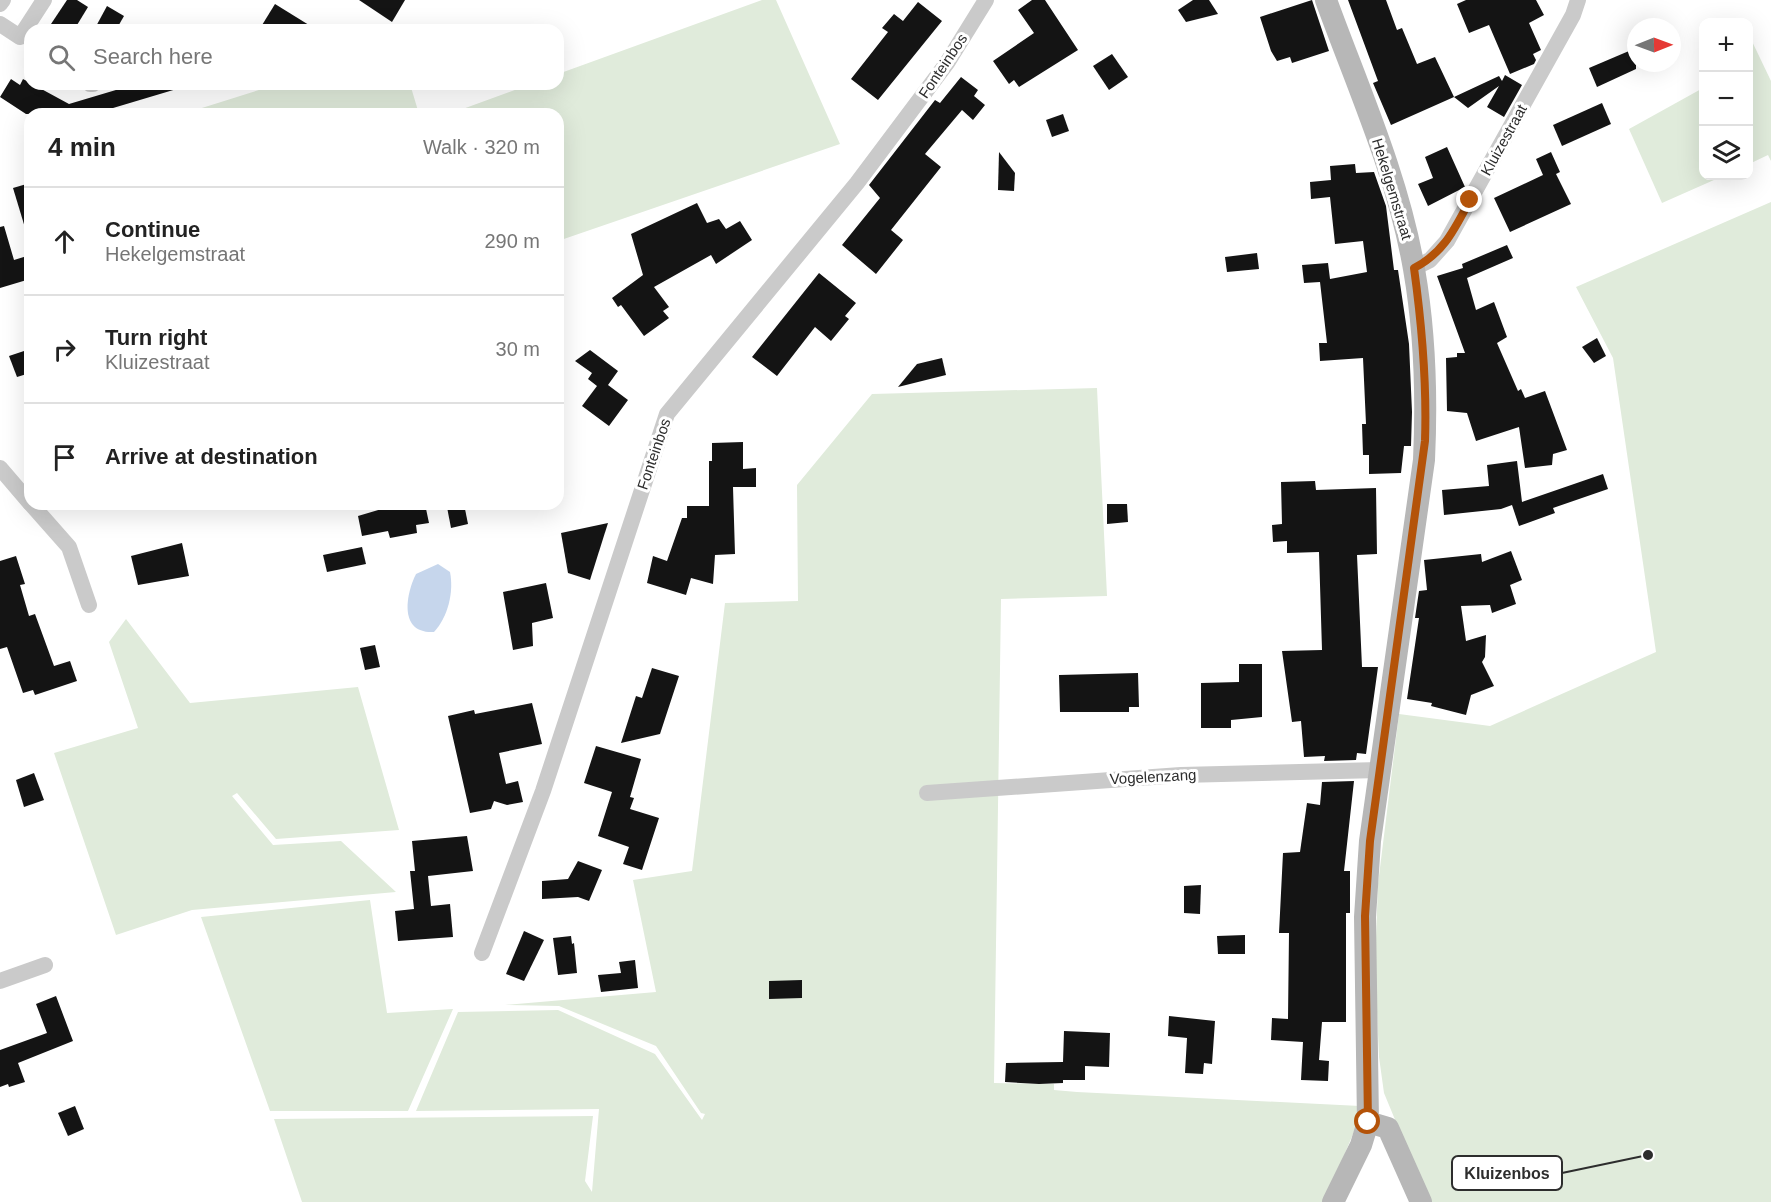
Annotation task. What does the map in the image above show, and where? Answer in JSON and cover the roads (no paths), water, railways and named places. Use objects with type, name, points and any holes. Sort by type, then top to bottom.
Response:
[{"type":"street","points":[[0,4],[3,0]]},
{"type":"street","points":[[33,24],[44,0]]},
{"type":"street","name":"Fonteinbos","points":[[482,953],[543,791],[667,414],[858,183],[947,63],[986,0]]},
{"type":"street","name":"Hekelgemstraat","points":[[1326,0],[1391,176],[1414,268],[1425,372],[1424,460],[1370,841],[1365,916],[1368,1122],[1361,1145],[1333,1202]]},
{"type":"street","name":"Kluizestraat","points":[[1414,268],[1430,260],[1448,241],[1573,15],[1578,0]]},
{"type":"street","points":[[0,24],[24,39]]},
{"type":"street","points":[[0,468],[24,495]]},
{"type":"street","points":[[37,510],[69,548],[89,606]]},
{"type":"street","name":"Vogelenzang","points":[[927,793],[1181,775],[1379,770]]},
{"type":"street","points":[[0,981],[45,965]]},
{"type":"street","points":[[1368,1122],[1388,1128],[1421,1202]]},
{"type":"water","points":[[438,564],[450,572],[449,604],[434,632],[422,631],[410,620],[408,611],[412,582],[416,574]]},
{"type":"place","name":"Kluizenbos","points":[[1648,1155]]}]
